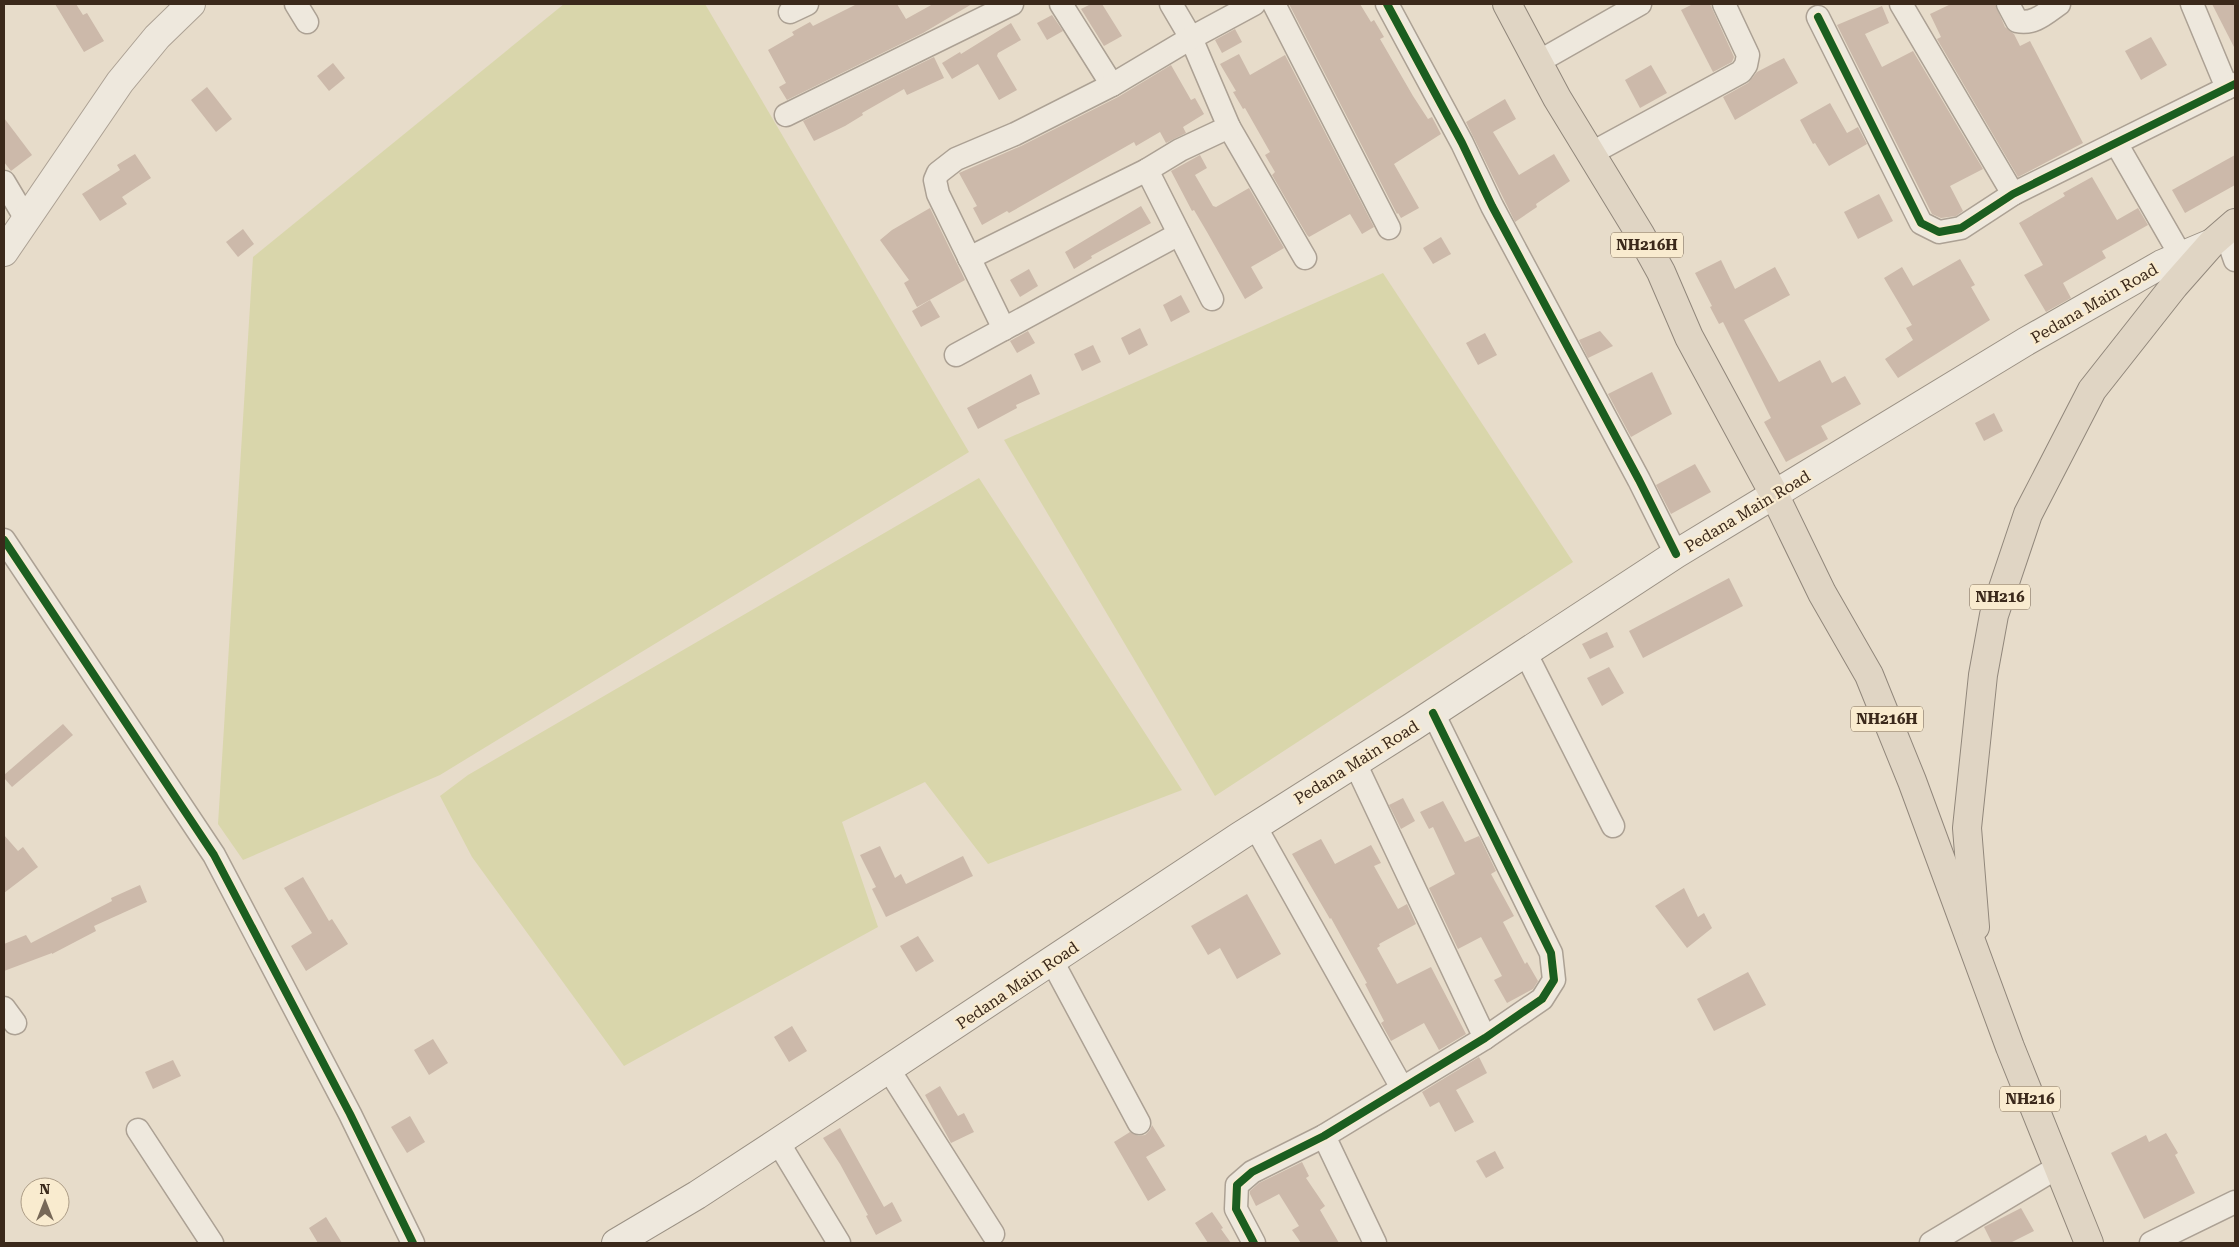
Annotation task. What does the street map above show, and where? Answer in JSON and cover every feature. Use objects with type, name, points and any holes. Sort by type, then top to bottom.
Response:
[{"type":"highway","name":"NH216H","points":[[1507,4],[1590,154],[1640,234],[1661,272],[1689,337],[1774,494],[1822,593],[1870,675],[1912,781],[1944,872],[1976,954]]},
{"type":"highway","name":"NH216","points":[[2089,1243],[2010,1047],[1976,954],[1967,828],[1983,675],[1994,615],[2028,514],[2092,390],[2174,286],[2224,232]]},
{"type":"main road","points":[[4,252],[120,82],[157,36],[191,4]]},
{"type":"main road","name":"Pedana Main Road","points":[[616,1243],[697,1195],[889,1070],[1255,826],[1433,713],[1676,554],[2025,342],[2162,264],[2181,256],[2224,232]]},
{"type":"street","points":[[786,114],[1012,4]]},
{"type":"street","points":[[1061,4],[1112,85]]},
{"type":"street","points":[[1172,4],[1191,38],[1229,127],[1305,258]]},
{"type":"street","points":[[1004,329],[938,194],[935,180],[938,173],[956,159],[1016,134],[1112,85],[1191,38],[1254,4]]},
{"type":"street","points":[[1274,4],[1389,228]]},
{"type":"street","points":[[1387,4],[1454,127],[1492,206],[1639,480],[1676,554]]},
{"type":"street","points":[[1538,62],[1640,4]]},
{"type":"street","points":[[1590,154],[1741,72],[1746,65],[1748,55],[1724,4]]},
{"type":"street","points":[[1901,4],[2013,194]]},
{"type":"street","points":[[2008,4],[2017,21],[2026,23],[2038,18],[2059,4]]},
{"type":"street","points":[[1818,17],[1921,223],[1939,232],[1961,228],[2013,194],[2231,86],[2192,4]]},
{"type":"street","points":[[969,258],[1148,170],[1180,150],[1229,127]]},
{"type":"street","points":[[2116,143],[2181,256]]},
{"type":"street","points":[[1148,170],[1212,299]]},
{"type":"street","points":[[4,182],[26,219]]},
{"type":"street","points":[[2224,232],[2235,260]]},
{"type":"street","points":[[956,355],[1179,234]]},
{"type":"street","points":[[4,540],[214,855],[350,1114],[413,1243]]},
{"type":"street","points":[[1525,652],[1613,826]]},
{"type":"street","points":[[1254,1243],[1236,1209],[1237,1185],[1252,1172],[1324,1136],[1484,1038],[1542,999],[1554,980],[1551,953],[1433,713]]},
{"type":"street","points":[[1355,763],[1484,1038]]},
{"type":"street","points":[[1255,826],[1402,1088]]},
{"type":"street","points":[[1052,961],[1139,1123]]},
{"type":"street","points":[[889,1070],[992,1234]]},
{"type":"street","points":[[138,1130],[212,1243]]},
{"type":"street","points":[[1324,1136],[1375,1243]]},
{"type":"street","points":[[778,1142],[839,1243]]},
{"type":"street","points":[[1931,1243],[2058,1167]]},
{"type":"street","points":[[2151,1243],[2235,1202]]},
{"type":"shaded area","points":[[564,4],[705,4],[969,452],[440,775],[243,860],[218,824],[253,257]]},
{"type":"shaded area","points":[[1383,273],[1573,562],[1215,796],[1004,440]]},
{"type":"shaded area","points":[[979,478],[1182,790],[988,864],[925,782],[842,822],[878,927],[624,1066],[472,857],[440,796],[468,775]]},
{"type":"building","points":[[55,4],[76,4],[83,15],[87,13],[104,41],[84,52]]},
{"type":"building","points":[[857,4],[897,4],[906,19],[933,4],[972,4],[923,33],[787,100],[779,87],[786,83],[768,50],[794,35],[792,32],[810,22],[813,26]]},
{"type":"building","points":[[1091,4],[1102,4],[1122,36],[1104,46],[1081,9]]},
{"type":"building","points":[[1289,4],[1360,4],[1371,22],[1374,20],[1384,37],[1380,39],[1413,96],[1428,119],[1432,117],[1441,134],[1394,164],[1419,208],[1401,218],[1397,214]]},
{"type":"building","points":[[1693,4],[1710,4],[1734,57],[1732,62],[1713,72],[1681,10]]},
{"type":"building","points":[[1951,4],[1995,4],[2005,27],[2014,34],[2020,46],[2030,41],[2083,143],[2018,177],[1937,39],[1941,37],[1930,14]]},
{"type":"building","points":[[2212,4],[2235,4],[2235,49]]},
{"type":"building","points":[[1882,6],[1889,23],[1865,34],[1882,67],[1913,51],[1983,169],[1950,186],[1963,211],[1956,216],[1941,218],[1932,214],[1837,25]]},
{"type":"building","points":[[1052,15],[1063,31],[1047,40],[1037,23]]},
{"type":"building","points":[[1011,23],[1021,40],[998,53],[997,56],[1017,90],[999,100],[978,64],[952,79],[942,63],[960,52],[961,54]]},
{"type":"building","points":[[1235,29],[1242,42],[1222,53],[1215,40]]},
{"type":"building","points":[[2151,37],[2167,65],[2141,80],[2125,51]]},
{"type":"building","points":[[1239,54],[1250,75],[1285,55],[1374,227],[1362,234],[1350,214],[1309,237],[1307,235],[1272,175],[1275,172],[1265,155],[1270,152],[1245,108],[1243,109],[1233,92],[1236,91],[1220,64]]},
{"type":"building","points":[[934,57],[944,78],[907,95],[904,89],[862,113],[863,115],[845,126],[814,141],[803,121]]},
{"type":"building","points":[[1784,58],[1798,83],[1735,120],[1723,97],[1748,83],[1757,72]]},
{"type":"building","points":[[333,63],[345,78],[329,91],[317,76]]},
{"type":"building","points":[[1171,65],[1191,100],[1195,98],[1204,114],[1183,127],[1186,133],[1166,143],[1160,132],[1136,146],[1134,142],[1009,213],[1007,211],[982,225],[973,208],[977,206],[959,173],[1021,146],[1118,97]]},
{"type":"building","points":[[1651,65],[1667,93],[1640,108],[1625,80]]},
{"type":"building","points":[[207,87],[232,119],[216,132],[191,100]]},
{"type":"building","points":[[1505,99],[1516,119],[1493,132],[1519,175],[1554,154],[1570,181],[1536,204],[1537,207],[1515,222],[1466,122]]},
{"type":"building","points":[[1830,103],[1847,133],[1858,127],[1867,144],[1829,166],[1815,143],[1813,144],[1800,120]]},
{"type":"building","points":[[4,118],[32,155],[11,171],[4,162]]},
{"type":"building","points":[[135,154],[151,178],[122,197],[127,204],[100,221],[82,194],[120,170],[117,165]]},
{"type":"building","points":[[1200,155],[1207,168],[1195,175],[1213,206],[1216,207],[1249,188],[1284,248],[1251,267],[1263,288],[1245,299],[1194,210],[1192,211],[1171,171]]},
{"type":"building","points":[[2235,155],[2235,185],[2185,213],[2172,190]]},
{"type":"building","points":[[2092,177],[2117,220],[2138,208],[2148,225],[2102,251],[2106,258],[2063,283],[2071,298],[2046,312],[2024,275],[2043,265],[2019,223],[2065,196],[2063,193]]},
{"type":"building","points":[[1879,194],[1893,221],[1858,239],[1844,212]]},
{"type":"building","points":[[1141,206],[1151,223],[1091,256],[1092,258],[1074,269],[1065,252]]},
{"type":"building","points":[[930,208],[965,280],[917,307],[904,283],[909,280],[880,240],[892,230]]},
{"type":"building","points":[[243,229],[254,244],[238,257],[226,242]]},
{"type":"building","points":[[1441,237],[1451,254],[1433,264],[1423,248]]},
{"type":"building","points":[[1960,259],[1975,285],[1971,287],[1990,320],[1898,378],[1885,359],[1913,340],[1906,328],[1912,325],[1884,278],[1902,267],[1913,286]]},
{"type":"building","points":[[1721,260],[1735,289],[1775,267],[1790,295],[1744,320],[1779,382],[1820,360],[1832,383],[1845,376],[1861,404],[1821,426],[1828,439],[1786,462],[1764,422],[1771,418],[1723,322],[1719,324],[1710,307],[1712,306],[1695,273]]},
{"type":"building","points":[[1029,269],[1038,286],[1020,297],[1010,280]]},
{"type":"building","points":[[1181,295],[1190,312],[1171,322],[1163,305]]},
{"type":"building","points":[[930,300],[940,317],[921,327],[912,311]]},
{"type":"building","points":[[1140,328],[1148,345],[1129,355],[1121,338]]},
{"type":"building","points":[[1028,331],[1035,343],[1017,353],[1010,341]]},
{"type":"building","points":[[1600,331],[1613,346],[1588,358],[1579,340]]},
{"type":"building","points":[[1485,333],[1497,355],[1478,365],[1466,343]]},
{"type":"building","points":[[1093,345],[1101,362],[1082,371],[1074,354]]},
{"type":"building","points":[[1652,372],[1672,414],[1631,437],[1608,394]]},
{"type":"building","points":[[1031,374],[1040,394],[1016,405],[1017,408],[978,429],[967,408]]},
{"type":"building","points":[[1994,413],[2003,431],[1984,441],[1975,423]]},
{"type":"building","points":[[1695,464],[1711,492],[1671,514],[1656,485]]},
{"type":"building","points":[[1729,578],[1743,606],[1643,658],[1629,631]]},
{"type":"building","points":[[1607,632],[1614,647],[1590,659],[1582,644]]},
{"type":"building","points":[[1609,667],[1624,693],[1602,706],[1587,678]]},
{"type":"building","points":[[63,724],[73,735],[12,787],[4,778],[4,775]]},
{"type":"building","points":[[1403,798],[1415,821],[1401,829],[1389,805]]},
{"type":"building","points":[[1443,801],[1465,842],[1479,836],[1496,871],[1491,874],[1514,916],[1503,922],[1525,964],[1527,962],[1538,981],[1533,989],[1507,1003],[1494,980],[1502,976],[1481,937],[1458,949],[1429,888],[1455,874],[1433,827],[1429,829],[1420,812]]},
{"type":"building","points":[[4,835],[18,851],[23,847],[38,867],[4,893]]},
{"type":"building","points":[[1321,839],[1335,864],[1371,845],[1381,863],[1374,866],[1398,909],[1407,904],[1416,924],[1379,944],[1380,946],[1377,948],[1397,984],[1431,967],[1466,1034],[1439,1050],[1424,1023],[1391,1041],[1381,1023],[1384,1021],[1365,984],[1367,983],[1331,918],[1292,854]]},
{"type":"building","points":[[880,846],[895,878],[901,874],[906,884],[963,856],[973,876],[886,917],[872,889],[876,887],[860,855]]},
{"type":"building","points":[[303,877],[329,921],[332,919],[348,944],[306,971],[291,946],[312,933],[284,888]]},
{"type":"building","points":[[140,885],[147,902],[94,926],[96,931],[52,954],[4,971],[4,944],[26,935],[31,943],[112,901],[111,898]]},
{"type":"building","points":[[1684,888],[1698,917],[1704,913],[1712,928],[1687,948],[1655,906]]},
{"type":"building","points":[[1247,894],[1281,954],[1237,979],[1220,948],[1208,955],[1191,926]]},
{"type":"building","points":[[918,936],[934,961],[916,972],[900,946]]},
{"type":"building","points":[[1748,972],[1766,1005],[1714,1031],[1697,999]]},
{"type":"building","points":[[792,1026],[807,1051],[789,1062],[774,1037]]},
{"type":"building","points":[[433,1039],[448,1063],[429,1075],[414,1050]]},
{"type":"building","points":[[1479,1057],[1487,1073],[1456,1090],[1474,1122],[1455,1132],[1439,1102],[1430,1107],[1422,1092]]},
{"type":"building","points":[[173,1060],[181,1076],[153,1089],[145,1072]]},
{"type":"building","points":[[940,1086],[958,1116],[964,1113],[974,1132],[951,1143],[925,1095]]},
{"type":"building","points":[[410,1116],[425,1142],[407,1153],[391,1127]]},
{"type":"building","points":[[1152,1125],[1165,1146],[1146,1157],[1166,1190],[1148,1201],[1114,1142],[1130,1132],[1138,1136],[1145,1135]]},
{"type":"building","points":[[840,1128],[884,1207],[892,1202],[902,1221],[876,1235],[866,1216],[868,1215],[840,1164],[823,1138]]},
{"type":"building","points":[[2166,1133],[2178,1153],[2175,1155],[2195,1193],[2144,1219],[2111,1153],[2146,1135],[2149,1142]]},
{"type":"building","points":[[1495,1151],[1504,1168],[1486,1178],[1476,1161]]},
{"type":"building","points":[[1302,1162],[1309,1176],[1306,1178],[1325,1206],[1320,1210],[1339,1243],[1301,1243],[1292,1230],[1299,1226],[1279,1194],[1256,1206],[1250,1194],[1250,1191],[1259,1183]]},
{"type":"building","points":[[2021,1208],[2034,1231],[2010,1243],[1992,1243],[1984,1227]]},
{"type":"building","points":[[1212,1212],[1231,1243],[1208,1243],[1195,1223]]},
{"type":"building","points":[[326,1217],[342,1243],[318,1243],[309,1228]]},
{"type":"cycle path","points":[[1387,4],[1462,143],[1492,206],[1639,480],[1676,554]]},
{"type":"cycle path","points":[[1818,17],[1921,223],[1939,232],[1961,228],[2013,194],[2235,84]]},
{"type":"cycle path","points":[[4,540],[214,855],[350,1114],[413,1243]]},
{"type":"cycle path","points":[[1254,1243],[1236,1209],[1237,1185],[1252,1172],[1324,1136],[1485,1038],[1542,999],[1554,980],[1551,953],[1433,713]]}]
